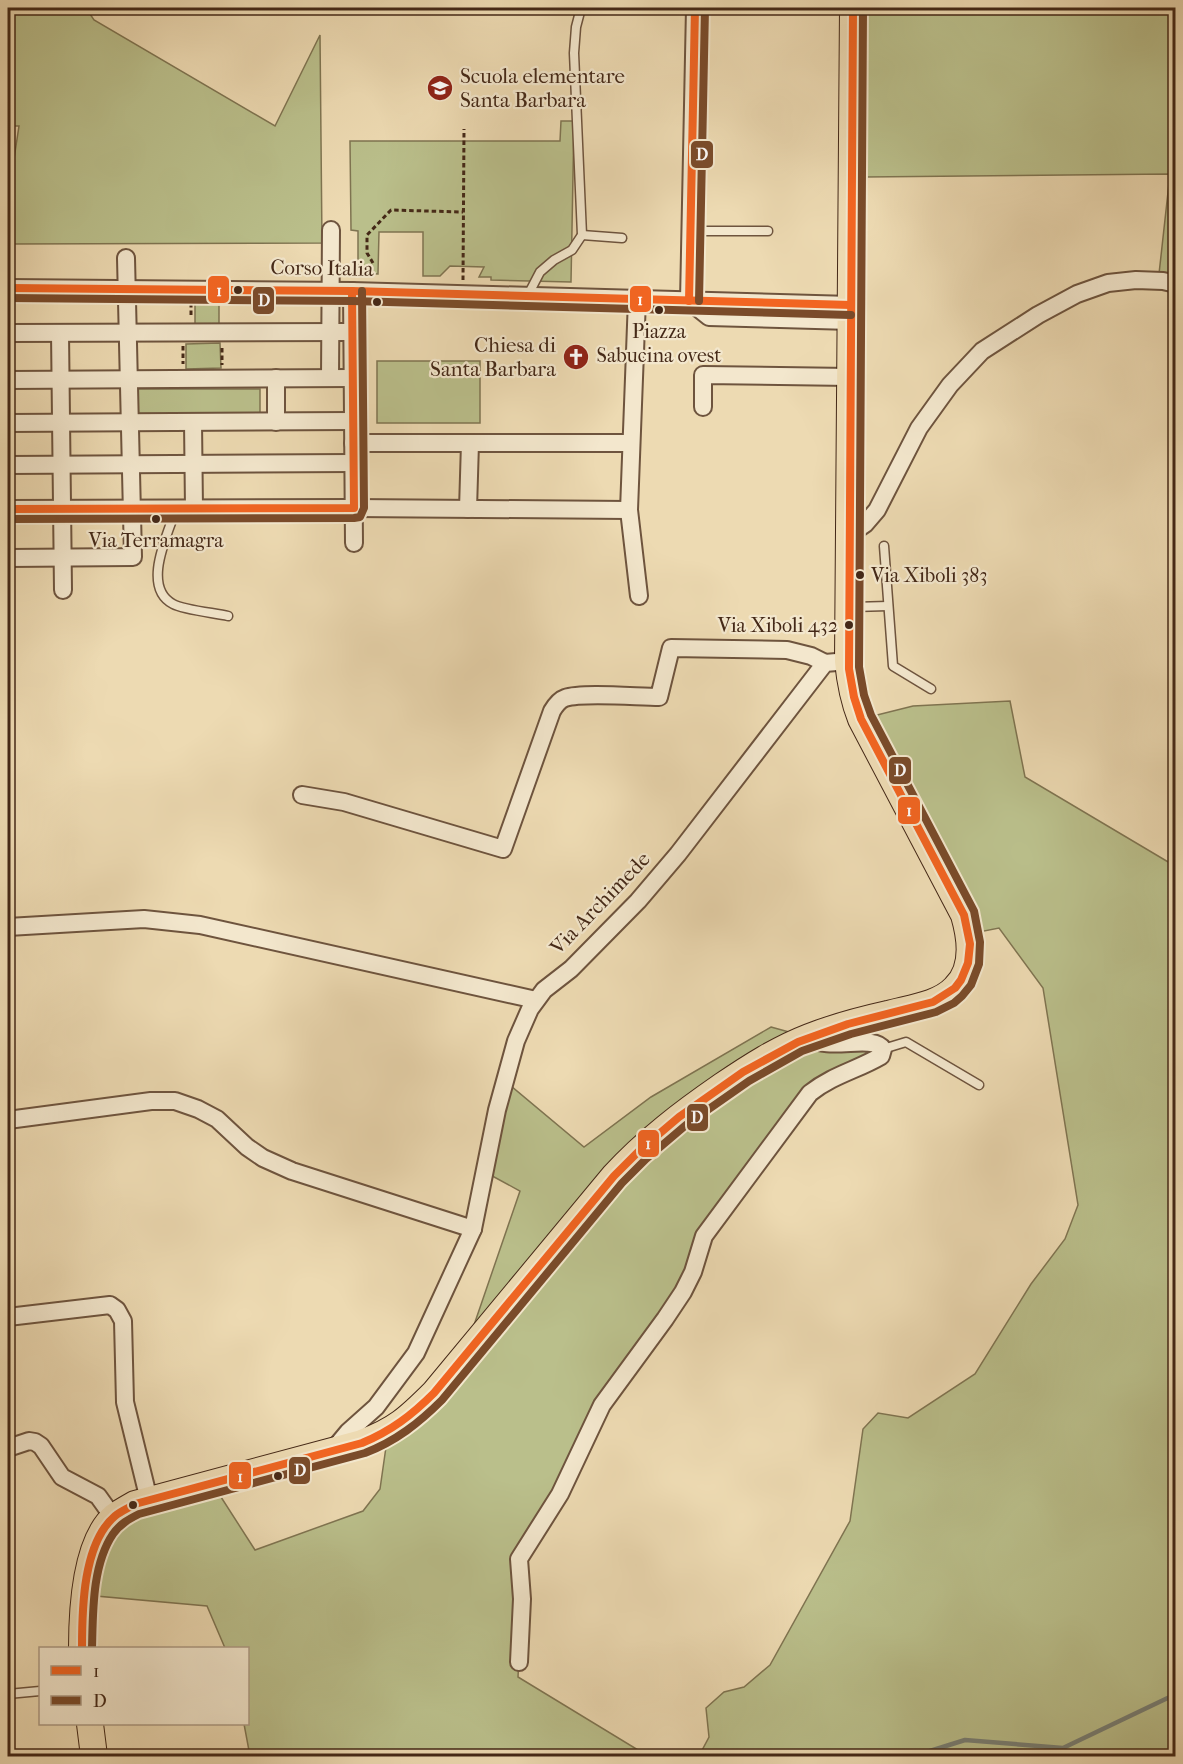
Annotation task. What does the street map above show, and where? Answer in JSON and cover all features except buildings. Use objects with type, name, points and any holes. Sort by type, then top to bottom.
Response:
[{"type":"main road","points":[[82,1647],[82,1605],[89,1571],[97,1542],[113,1517],[135,1504],[332,1451],[388,1433],[411,1416],[434,1393],[634,1154],[666,1127],[748,1068],[807,1038],[837,1027],[937,1000],[957,987],[969,963],[969,934],[964,915],[861,719],[852,692],[837,662],[849,607],[853,8]]},
{"type":"main road","points":[[90,1725],[94,1756]]},
{"type":"street","points":[[689,301],[695,8]]},
{"type":"street","points":[[330,378],[331,230]]},
{"type":"street","points":[[8,558],[133,558],[126,258]]},
{"type":"street","points":[[849,535],[865,524],[877,510],[919,428],[950,384],[982,351],[1038,315],[1087,290],[1108,283],[1136,280],[1176,284]]},
{"type":"street","name":"Corso Italia","points":[[8,288],[528,295],[689,301],[721,309],[851,313]]},
{"type":"street","points":[[352,291],[354,543]]},
{"type":"street","points":[[637,299],[629,510],[639,596]]},
{"type":"street","points":[[8,333],[351,332]]},
{"type":"street","points":[[60,333],[63,590]]},
{"type":"street","points":[[703,407],[703,375],[850,377]]},
{"type":"street","points":[[276,378],[276,422]]},
{"type":"street","points":[[8,380],[352,378]]},
{"type":"street","points":[[8,423],[352,421]]},
{"type":"street","points":[[193,422],[194,509]]},
{"type":"street","points":[[353,443],[630,443]]},
{"type":"street","points":[[468,509],[470,443]]},
{"type":"street","points":[[8,465],[353,463]]},
{"type":"street","points":[[8,509],[629,510]]},
{"type":"street","points":[[302,795],[344,802],[503,849],[552,711],[558,702],[566,698],[659,697],[671,648],[787,650],[837,662]]},
{"type":"street","name":"Via Archimede","points":[[332,1451],[348,1432],[376,1407],[416,1353],[473,1229],[497,1110],[516,1041],[530,1009],[544,990],[571,969],[644,893],[837,662]]},
{"type":"street","points":[[8,927],[144,919],[200,925],[536,1000]]},
{"type":"street","points":[[519,1662],[522,1599],[519,1559],[560,1494],[602,1405],[683,1292],[693,1272],[704,1236],[810,1093],[826,1081],[881,1056],[883,1049],[872,1042],[825,1045],[814,1043],[807,1038]]},
{"type":"street","points":[[8,1120],[151,1101],[175,1101],[217,1119],[247,1147],[263,1158],[292,1171],[473,1229]]},
{"type":"street","points":[[8,1317],[110,1305],[117,1310],[123,1321],[125,1402],[149,1500]]},
{"type":"street","points":[[8,1448],[21,1443],[35,1442],[41,1446],[62,1477],[98,1496],[113,1517]]},
{"type":"lane","points":[[528,295],[540,272],[554,260],[572,250],[582,235],[574,53],[576,27],[581,8]]},
{"type":"lane","points":[[691,225],[768,231]]},
{"type":"lane","points":[[582,235],[622,238]]},
{"type":"lane","points":[[176,509],[158,565],[157,582],[162,596],[174,605],[228,616]]},
{"type":"lane","points":[[884,546],[893,666],[932,688]]},
{"type":"lane","points":[[849,607],[888,606]]},
{"type":"lane","points":[[883,1049],[906,1042],[979,1085]]},
{"type":"lane","points":[[8,1694],[39,1691]]},
{"type":"path","points":[[462,294],[464,129]]},
{"type":"path","points":[[372,263],[367,253],[367,235],[391,210],[463,212]]},
{"type":"path","points":[[183,379],[191,290]]},
{"type":"green space","points":[[8,8],[86,8],[94,20],[275,126],[320,35],[322,243],[8,244],[8,198],[19,126],[8,126]]},
{"type":"green space","points":[[867,8],[1175,8],[1175,277],[1159,274],[1170,174],[865,177]]},
{"type":"green space","points":[[561,121],[574,121],[571,282],[491,280],[491,277],[479,277],[484,267],[450,266],[440,276],[423,276],[423,232],[379,232],[378,274],[358,273],[358,231],[351,230],[350,141],[560,141]]},
{"type":"green space","points":[[219,301],[219,324],[195,324],[195,302]]},
{"type":"green space","points":[[220,343],[221,368],[186,369],[186,344]]},
{"type":"green space","points":[[377,361],[480,361],[480,423],[377,423]]},
{"type":"green space","points":[[137,389],[260,389],[260,414],[137,414]]},
{"type":"green space","points":[[1010,701],[1025,777],[1175,866],[1175,1756],[699,1756],[709,1737],[706,1708],[724,1692],[744,1687],[770,1665],[850,1521],[863,1429],[878,1413],[908,1418],[975,1374],[1031,1284],[1065,1239],[1078,1205],[1043,988],[999,928],[969,934],[861,719],[913,706]]},
{"type":"green space","points":[[771,1027],[807,1037],[883,1049],[826,1081],[697,1254],[602,1405],[524,1551],[518,1677],[648,1756],[250,1756],[244,1725],[249,1725],[249,1647],[225,1647],[207,1606],[85,1595],[113,1517],[212,1483],[255,1550],[363,1511],[380,1489],[388,1433],[463,1357],[520,1191],[485,1172],[505,1081],[584,1147],[651,1097]]},
{"type":"waterway","points":[[914,1756],[965,1740],[1063,1748],[1176,1694]]},
{"type":"transit line","name":"1","points":[[689,301],[695,8]]},
{"type":"transit line","name":"D","points":[[699,301],[705,8]]},
{"type":"transit line","name":"1","points":[[82,1647],[84,1596],[90,1559],[104,1528],[117,1514],[135,1504],[362,1443],[392,1428],[434,1393],[614,1176],[679,1117],[743,1072],[798,1042],[848,1024],[933,1002],[955,988],[961,980],[968,963],[970,944],[964,915],[861,719],[849,669],[853,8]]},
{"type":"transit line","name":"D","points":[[92,1647],[97,1574],[106,1546],[113,1534],[125,1522],[139,1514],[365,1453],[397,1437],[416,1424],[442,1400],[622,1183],[686,1125],[749,1081],[802,1051],[851,1034],[936,1012],[954,1003],[971,985],[979,964],[980,942],[974,911],[871,715],[864,695],[859,667],[863,8]]},
{"type":"transit line","name":"1","points":[[8,288],[352,291],[851,305]]},
{"type":"transit line","name":"1","points":[[8,509],[354,508],[352,291]]},
{"type":"transit line","name":"D","points":[[8,519],[360,517],[364,508],[362,291]]},
{"type":"transit line","name":"D","points":[[8,298],[352,301],[851,315]]},
{"type":"place","name":"Scuola elementare Santa Barbara","points":[[440,88]]},
{"type":"place","name":"Piazza Sabucina ovest","points":[[659,310]]},
{"type":"place","name":"Chiesa di Santa Barbara","points":[[576,357]]},
{"type":"place","name":"Via Terramagra","points":[[156,519]]},
{"type":"place","name":"Via Xiboli 383","points":[[860,575]]},
{"type":"place","name":"Via Xiboli 432","points":[[849,625]]}]
